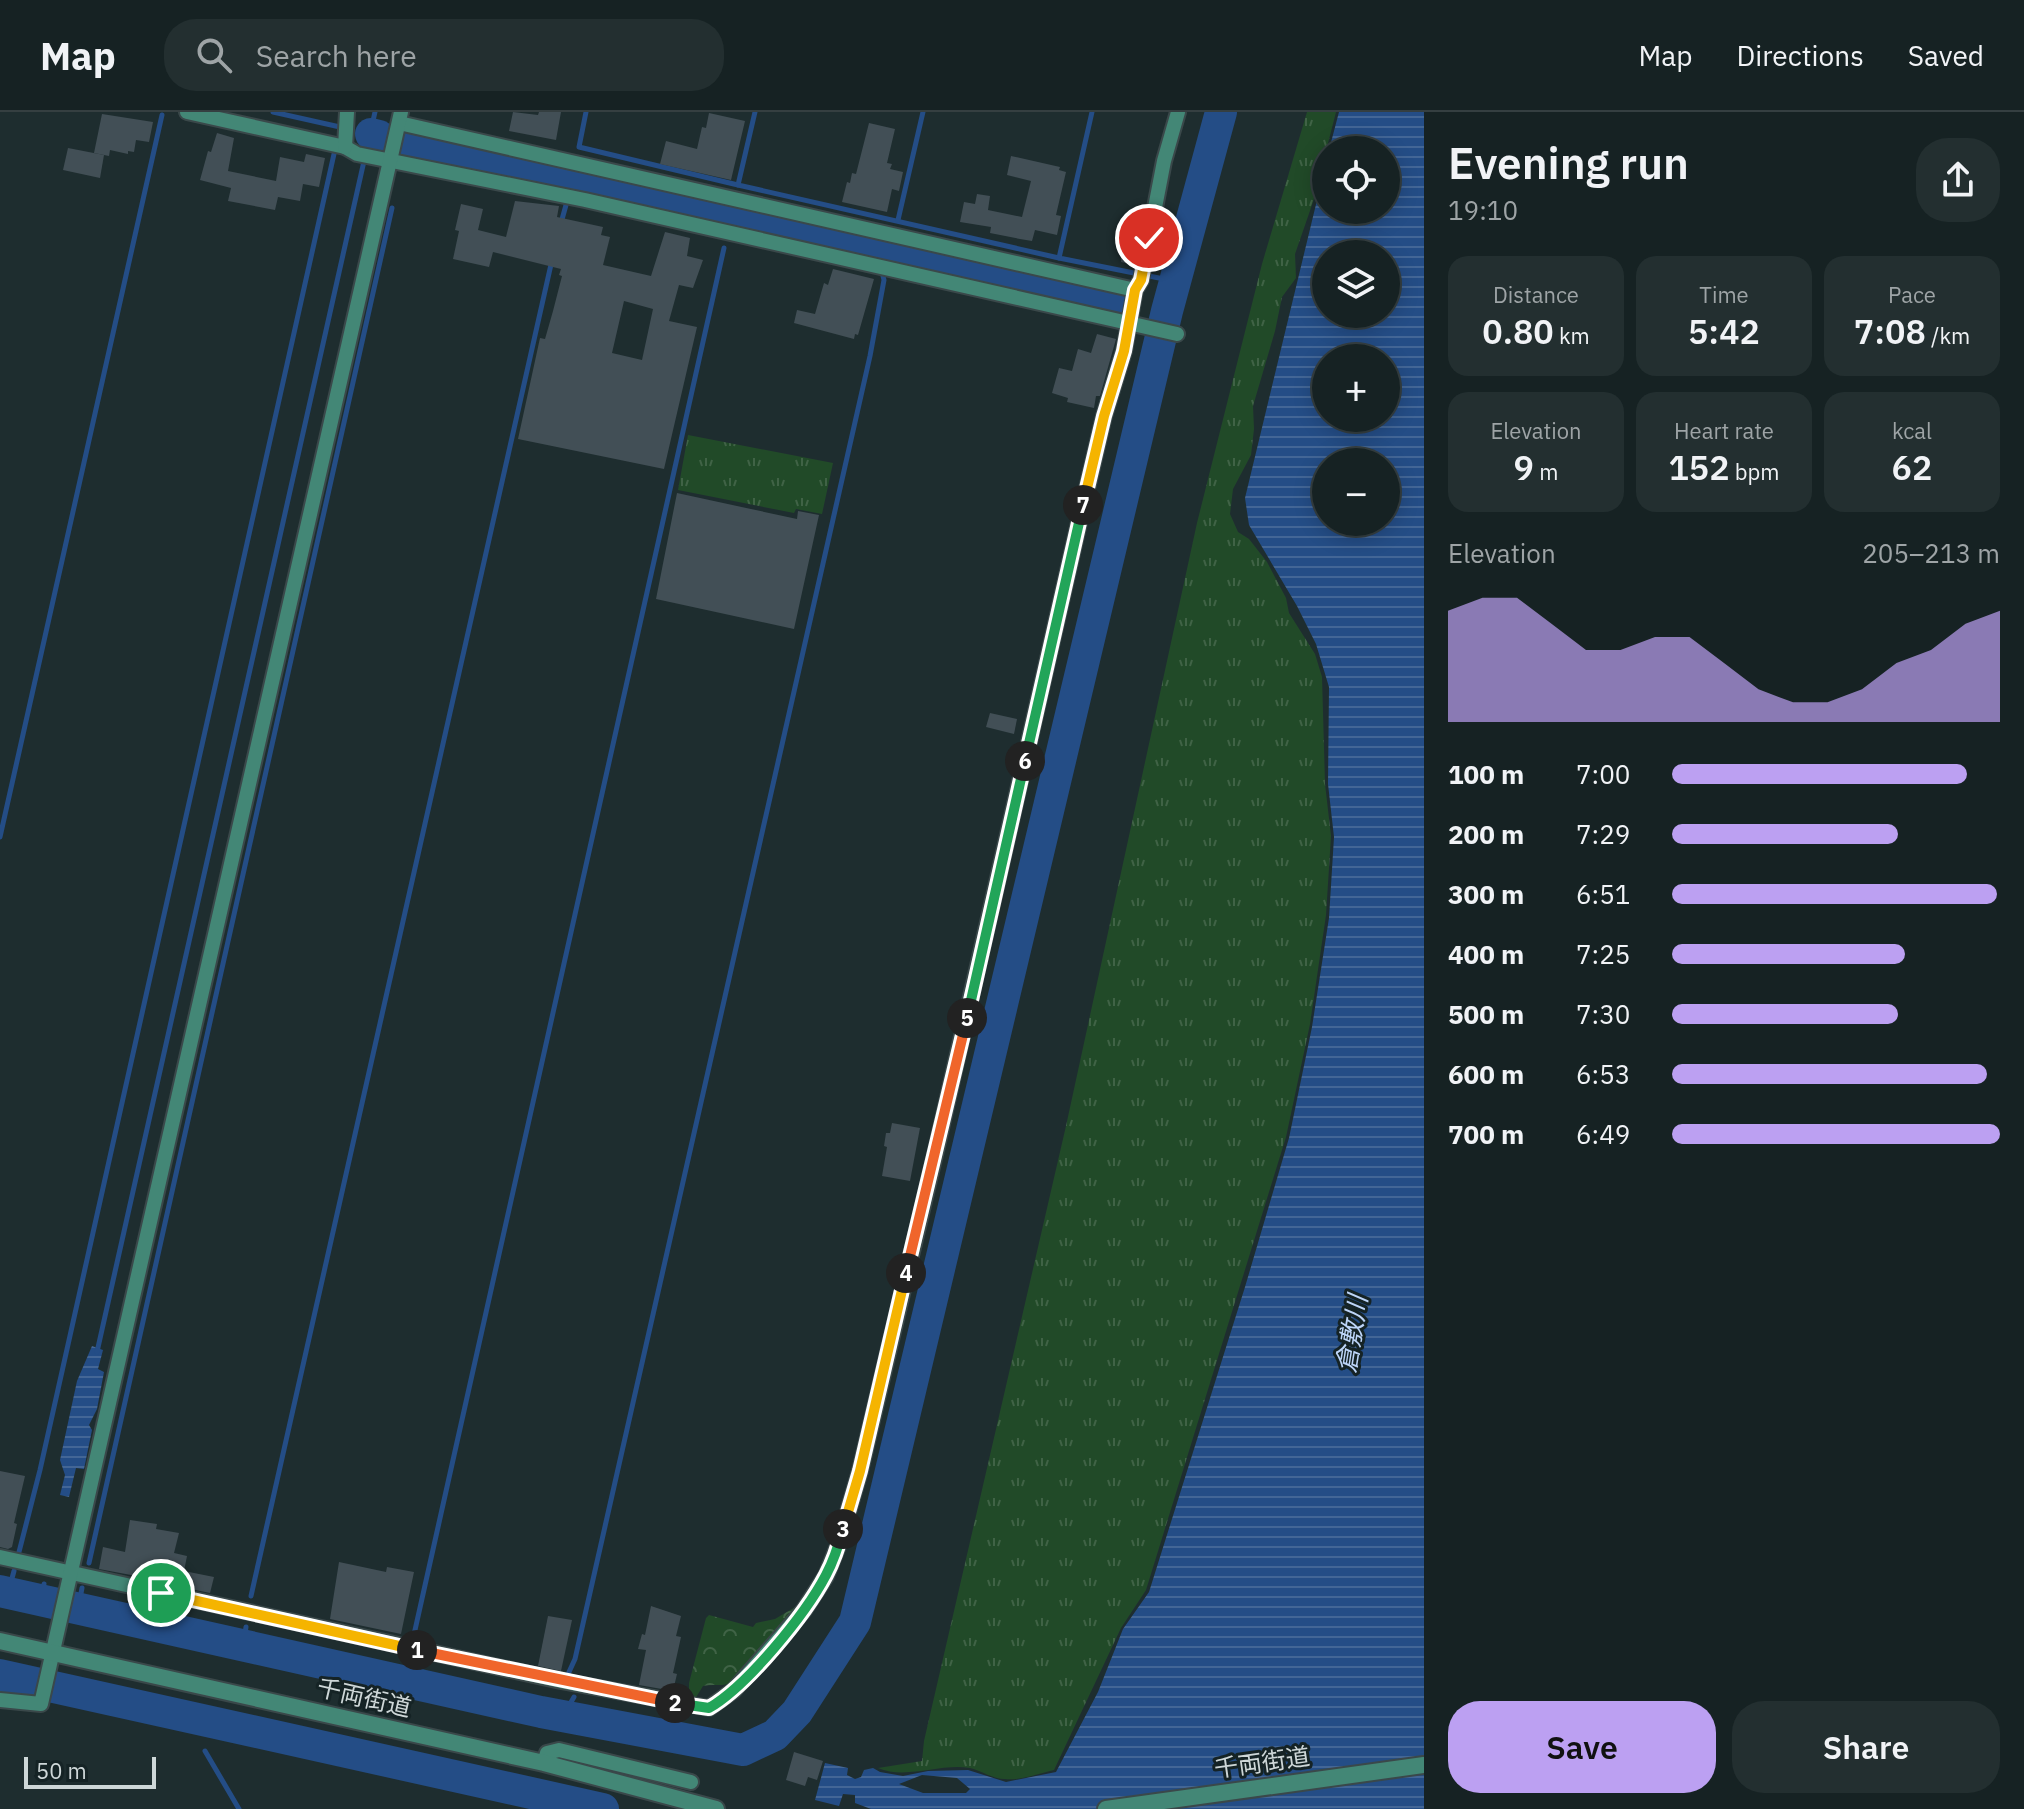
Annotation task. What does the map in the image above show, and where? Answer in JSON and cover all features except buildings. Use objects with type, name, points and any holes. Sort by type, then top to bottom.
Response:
[{"type":"street","points":[[187,112],[381,159],[585,200],[1177,334]]},
{"type":"street","points":[[347,112],[352,151]]},
{"type":"street","points":[[0,1557],[69,1577],[547,1678],[709,1708],[734,1690],[786,1631],[816,1592],[833,1562],[860,1471],[1078,527],[1104,416],[1124,351],[1164,161],[1178,112]]},
{"type":"street","points":[[0,1700],[41,1704],[381,159],[400,118],[1140,281]]},
{"type":"street","name":"千両街道","points":[[0,1641],[50,1661],[544,1763],[716,1809]]},
{"type":"street","points":[[544,1763],[547,1753],[559,1750],[691,1782]]},
{"type":"street","name":"千両街道","points":[[1106,1809],[1424,1765]]},
{"type":"green space","points":[[1307,112],[1336,112],[1330,136],[1312,136],[1312,205],[1295,254],[1296,278],[1282,297],[1253,406],[1251,455],[1233,489],[1230,514],[1238,532],[1249,539],[1267,562],[1286,598],[1289,613],[1315,654],[1322,677],[1325,784],[1331,836],[1326,915],[1310,1024],[1286,1137],[1146,1590],[1121,1628],[1054,1770],[1011,1779],[959,1767],[889,1771],[878,1768],[922,1761],[924,1741],[1066,1126],[1197,523],[1262,264]]},
{"type":"green space","points":[[688,435],[833,463],[822,514],[796,509],[794,513],[678,490]]},
{"type":"green space","points":[[795,1607],[744,1673],[725,1685],[703,1686],[695,1699],[689,1696],[689,1683],[709,1615],[753,1627]]},
{"type":"water","name":"倉敷川","points":[[1339,112],[1424,112],[1424,1809],[871,1809],[855,1803],[855,1795],[843,1794],[839,1806],[815,1800],[825,1763],[848,1768],[847,1775],[855,1779],[861,1777],[864,1770],[873,1768],[903,1776],[928,1771],[968,1770],[1006,1782],[1056,1772],[1098,1692],[1123,1629],[1149,1592],[1289,1138],[1312,1027],[1329,918],[1334,837],[1328,784],[1329,687],[1316,644],[1249,525],[1245,498],[1312,221],[1312,224],[1400,224],[1400,136],[1333,136]],"holes":[[[922,1775],[957,1778],[970,1789],[966,1793],[923,1793],[899,1784]]]},
{"type":"water","points":[[92,1346],[103,1350],[98,1369],[104,1372],[97,1409],[89,1425],[92,1430],[84,1469],[76,1468],[69,1497],[60,1495],[65,1475],[60,1460],[77,1381]]},
{"type":"waterway","points":[[273,112],[340,127]]},
{"type":"waterway","points":[[97,1352],[375,112]]},
{"type":"waterway","points":[[586,112],[579,147],[738,185]]},
{"type":"waterway","points":[[755,112],[738,185],[1059,258]]},
{"type":"waterway","points":[[898,220],[923,112]]},
{"type":"waterway","points":[[1092,112],[1059,258],[1174,281]]},
{"type":"waterway","points":[[0,1591],[541,1712],[743,1750],[775,1735],[797,1712],[855,1622],[1167,311],[1221,112]]},
{"type":"waterway","points":[[0,837],[162,115]]},
{"type":"waterway","points":[[371,134],[379,136]]},
{"type":"waterway","points":[[403,142],[1123,302]]},
{"type":"waterway","points":[[408,151],[410,143]]},
{"type":"waterway","points":[[19,1552],[40,1470],[334,154]]},
{"type":"waterway","points":[[570,186],[572,180]]},
{"type":"waterway","points":[[561,223],[566,205]]},
{"type":"waterway","points":[[89,1563],[392,208]]},
{"type":"waterway","points":[[731,222],[733,215]]},
{"type":"waterway","points":[[413,1639],[724,248]]},
{"type":"waterway","points":[[883,262],[893,251]]},
{"type":"waterway","points":[[251,1596],[552,260]]},
{"type":"waterway","points":[[569,1672],[575,1659],[870,356],[883,276]]},
{"type":"waterway","points":[[8,1593],[14,1571]]},
{"type":"waterway","points":[[40,1600],[44,1584]]},
{"type":"waterway","points":[[78,1609],[82,1588]]},
{"type":"waterway","points":[[243,1646],[246,1627]]},
{"type":"waterway","points":[[404,1682],[407,1667]]},
{"type":"waterway","points":[[0,1675],[603,1809]]},
{"type":"waterway","points":[[563,1716],[574,1697]]},
{"type":"waterway","points":[[211,1727],[213,1722]]},
{"type":"waterway","points":[[205,1751],[239,1809]]},
{"type":"route","points":[[161,1593],[561,1681],[709,1708],[734,1690],[804,1610],[833,1562],[860,1471],[1104,416],[1124,351],[1135,290],[1141,280],[1149,238]]}]
